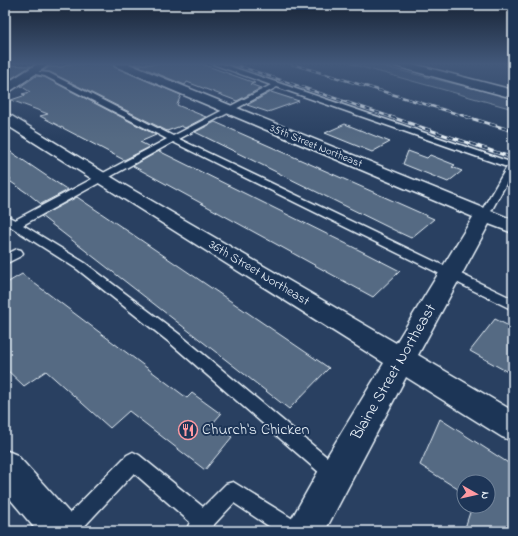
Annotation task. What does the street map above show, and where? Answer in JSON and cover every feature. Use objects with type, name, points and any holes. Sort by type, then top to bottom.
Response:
[{"type":"main road","name":"35th Street Northeast","points":[[180,89],[513,227]]},
{"type":"main road","points":[[494,89],[513,94]]},
{"type":"main road","name":"36th Street Northeast","points":[[5,118],[102,179],[513,427]]},
{"type":"main road","name":"Blaine Street Northeast","points":[[305,531],[335,475],[484,215]]},
{"type":"main road","points":[[5,467],[56,529]]},
{"type":"lane","points":[[76,89],[173,139],[513,305]]},
{"type":"lane","points":[[10,222],[102,179],[228,109],[268,89]]},
{"type":"lane","points":[[288,89],[512,166],[484,215]]},
{"type":"lane","points":[[10,222],[81,266],[174,338],[335,475]]},
{"type":"lane","points":[[5,260],[18,253]]},
{"type":"lane","points":[[56,529],[133,461],[200,526],[233,491],[294,531]]},
{"type":"shaded area","points":[[441,89],[476,89],[513,98],[513,109]]},
{"type":"building","points":[[26,89],[67,89],[156,135],[140,142],[150,147],[124,160],[40,116],[48,114],[11,100],[26,95],[22,94],[30,92]]},
{"type":"building","points":[[84,89],[167,89],[181,95],[177,105],[206,117],[185,128],[181,126],[167,131]]},
{"type":"building","points":[[205,89],[259,89],[237,101]]},
{"type":"building","points":[[271,92],[299,101],[268,112],[247,105]]},
{"type":"building","points":[[215,122],[434,219],[411,238],[195,132]]},
{"type":"building","points":[[345,124],[390,142],[372,152],[325,133]]},
{"type":"building","points":[[5,148],[68,190],[41,204],[8,180],[11,179],[5,175]]},
{"type":"building","points":[[159,151],[400,271],[373,297],[133,166]]},
{"type":"building","points":[[408,151],[427,158],[430,155],[455,165],[452,167],[462,171],[448,182],[403,164]]},
{"type":"building","points":[[77,197],[329,368],[289,409],[41,216]]},
{"type":"building","points":[[22,274],[187,398],[192,393],[221,414],[213,423],[232,437],[205,470],[129,411],[110,428],[46,371],[24,386],[5,368],[5,284]]},
{"type":"building","points":[[495,319],[513,328],[513,375],[470,351]]},
{"type":"building","points":[[440,419],[513,466],[513,531],[464,531],[469,514],[496,514],[496,474],[456,474],[456,488],[420,465]]},
{"type":"railway","points":[[308,89],[394,118]]},
{"type":"railway","points":[[375,89],[471,118]]},
{"type":"railway","points":[[391,117],[513,158]]},
{"type":"railway","points":[[467,117],[513,131]]},
{"type":"place","name":"Church's Chicken","points":[[188,430]]}]
